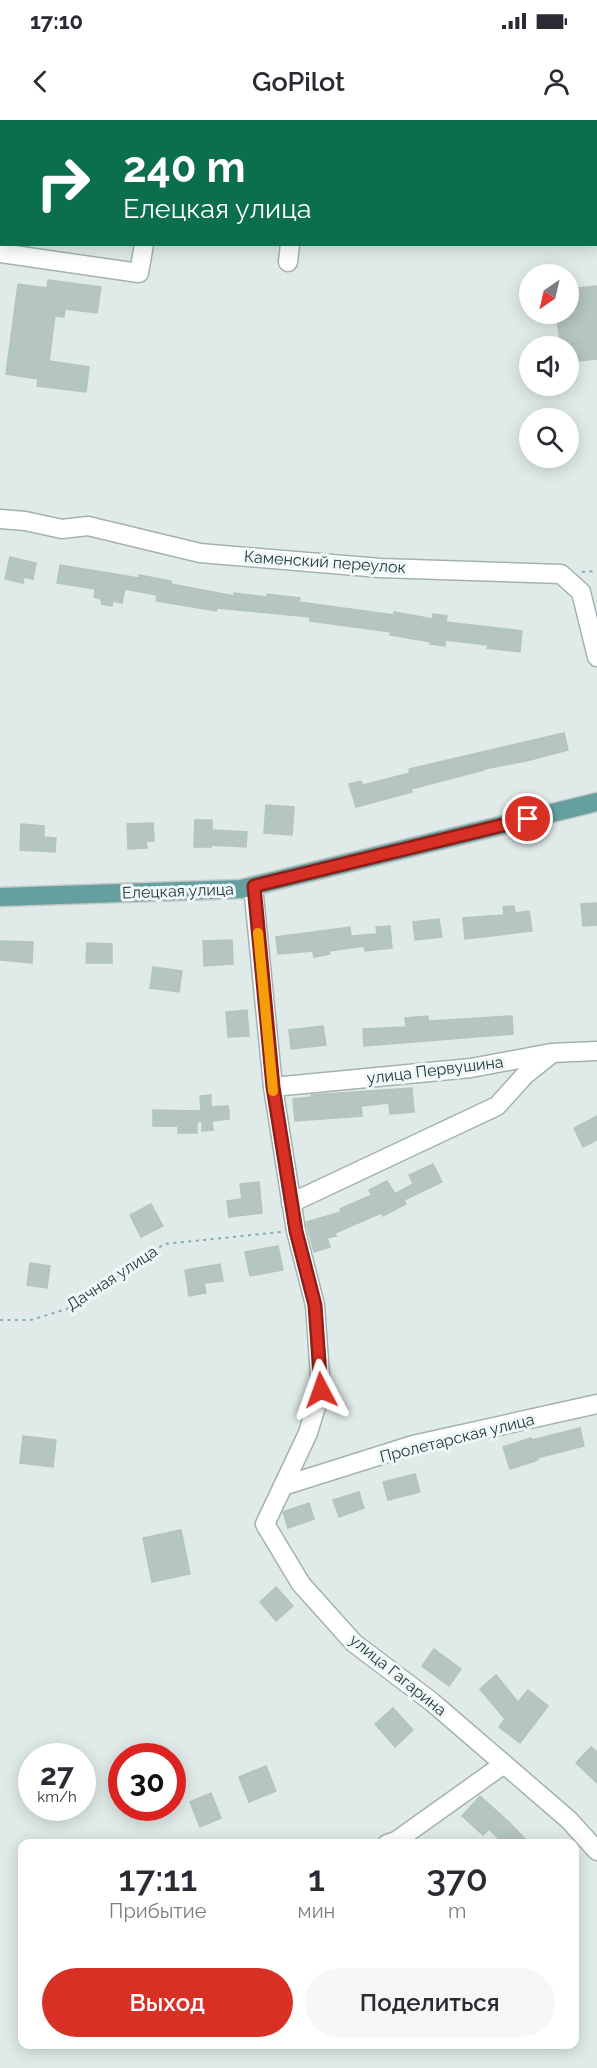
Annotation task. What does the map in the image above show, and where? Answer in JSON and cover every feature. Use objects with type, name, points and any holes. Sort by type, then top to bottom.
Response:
[{"type":"main road","name":"Елецкая улица","points":[[0,897],[241,889],[597,802]]},
{"type":"street","points":[[0,253],[140,273],[144,246]]},
{"type":"street","name":"Каменский переулок","points":[[0,519],[25,521],[62,529],[88,526],[200,553],[380,568],[561,574],[580,592],[597,657]]},
{"type":"street","name":"улица Гагарина","points":[[254,886],[273,1087],[296,1231],[315,1305],[321,1390],[308,1433],[265,1524],[301,1584],[354,1643],[432,1702],[569,1820],[597,1851]]},
{"type":"street","name":"улица Первушина","points":[[273,1087],[471,1068],[551,1053],[597,1051]]},
{"type":"street","points":[[291,1203],[497,1106],[525,1075],[551,1053]]},
{"type":"street","name":"Пролетарская улица","points":[[283,1486],[413,1445],[597,1404]]},
{"type":"street","points":[[400,1839],[504,1764]]},
{"type":"path","name":"Дачная улица","points":[[0,1320],[31,1320],[73,1307],[164,1244],[296,1231]]},
{"type":"building","points":[[48,280],[101,287],[97,313],[65,309],[64,317],[55,316],[49,361],[89,367],[86,392],[37,386],[38,379],[6,374],[18,284],[47,288]]},
{"type":"building","points":[[597,286],[597,359],[579,361],[579,336],[559,336],[558,324],[579,324],[579,288]]},
{"type":"building","points":[[10,557],[36,563],[33,579],[24,577],[23,583],[5,579]]},
{"type":"building","points":[[60,565],[139,578],[139,575],[171,581],[171,584],[234,596],[234,593],[267,597],[267,594],[300,598],[299,602],[394,615],[394,612],[433,619],[433,614],[447,616],[446,622],[522,631],[520,652],[487,648],[488,645],[445,640],[445,646],[430,644],[431,642],[390,635],[391,632],[310,621],[310,617],[217,608],[216,611],[156,601],[157,595],[125,589],[122,603],[113,601],[112,606],[102,604],[101,599],[94,597],[95,589],[57,583]]},
{"type":"building","points":[[564,733],[568,750],[484,769],[356,807],[349,784],[361,781],[363,785],[410,773],[409,769]]},
{"type":"building","points":[[266,805],[294,807],[292,835],[264,833]]},
{"type":"building","points":[[195,820],[212,820],[212,830],[247,832],[246,847],[211,845],[211,847],[194,847]]},
{"type":"building","points":[[153,823],[154,841],[146,841],[147,848],[128,849],[127,824]]},
{"type":"building","points":[[21,824],[44,826],[44,837],[56,838],[55,852],[20,850]]},
{"type":"building","points":[[597,903],[597,925],[583,926],[581,904]]},
{"type":"building","points":[[514,906],[515,913],[529,911],[532,931],[465,939],[463,918],[504,915],[503,907]]},
{"type":"building","points":[[439,919],[442,937],[415,940],[413,922]]},
{"type":"building","points":[[390,926],[392,948],[365,951],[364,946],[329,951],[330,954],[314,957],[313,951],[278,954],[276,937],[350,927],[351,936],[377,934],[376,927]]},
{"type":"building","points":[[232,940],[233,964],[204,966],[203,941]]},
{"type":"building","points":[[0,941],[33,942],[32,963],[0,960]]},
{"type":"building","points":[[87,943],[112,944],[112,963],[86,963]]},
{"type":"building","points":[[153,967],[182,971],[179,992],[150,988]]},
{"type":"building","points":[[247,1010],[249,1036],[228,1037],[226,1012]]},
{"type":"building","points":[[428,1016],[428,1021],[512,1016],[513,1034],[364,1046],[363,1029],[406,1027],[405,1018]]},
{"type":"building","points":[[323,1026],[326,1045],[291,1049],[289,1030]]},
{"type":"building","points":[[412,1088],[414,1112],[390,1114],[389,1103],[361,1106],[362,1116],[295,1121],[293,1099],[312,1097],[311,1095]]},
{"type":"building","points":[[211,1095],[211,1107],[228,1106],[229,1111],[229,1119],[212,1121],[213,1130],[202,1131],[202,1121],[197,1122],[197,1133],[178,1133],[178,1126],[153,1126],[153,1110],[201,1111],[200,1096]]},
{"type":"building","points":[[597,1116],[597,1140],[583,1147],[574,1128]]},
{"type":"building","points":[[433,1164],[442,1182],[404,1200],[406,1204],[383,1216],[381,1213],[335,1233],[336,1236],[327,1238],[330,1247],[314,1252],[306,1222],[341,1212],[340,1209],[372,1195],[369,1190],[387,1181],[395,1194],[413,1184],[409,1175]]},
{"type":"building","points":[[259,1182],[262,1213],[229,1217],[227,1201],[242,1199],[240,1184]]},
{"type":"building","points":[[151,1204],[163,1226],[141,1237],[130,1215]]},
{"type":"building","points":[[278,1246],[283,1270],[250,1276],[245,1252]]},
{"type":"building","points":[[30,1263],[50,1266],[47,1288],[27,1285]]},
{"type":"building","points":[[220,1264],[223,1281],[204,1283],[206,1293],[189,1296],[185,1270]]},
{"type":"building","points":[[580,1428],[584,1446],[537,1458],[538,1460],[510,1469],[503,1447],[531,1438],[532,1440]]},
{"type":"building","points":[[23,1436],[56,1440],[53,1467],[20,1463]]},
{"type":"building","points":[[415,1474],[420,1492],[388,1500],[383,1482]]},
{"type":"building","points":[[359,1492],[364,1508],[339,1517],[333,1500]]},
{"type":"building","points":[[309,1503],[314,1519],[288,1528],[283,1512]]},
{"type":"building","points":[[181,1530],[190,1574],[152,1582],[143,1538]]},
{"type":"building","points":[[276,1587],[293,1606],[276,1621],[260,1602]]},
{"type":"building","points":[[434,1649],[461,1669],[449,1686],[422,1666]]},
{"type":"building","points":[[496,1675],[518,1702],[528,1690],[548,1706],[520,1743],[499,1727],[505,1719],[480,1689]]},
{"type":"building","points":[[393,1708],[413,1730],[395,1747],[375,1724]]},
{"type":"building","points":[[591,1747],[597,1752],[597,1783],[576,1763]]},
{"type":"building","points":[[266,1766],[276,1791],[249,1802],[239,1777]]},
{"type":"building","points":[[211,1793],[221,1818],[200,1827],[190,1802]]},
{"type":"building","points":[[480,1796],[525,1839],[499,1839],[489,1829],[483,1835],[462,1816]]},
{"type":"slow traffic","points":[[258,933],[273,1091]]},
{"type":"route","points":[[321,1390],[315,1305],[296,1231],[273,1087],[254,886],[528,819]]}]
